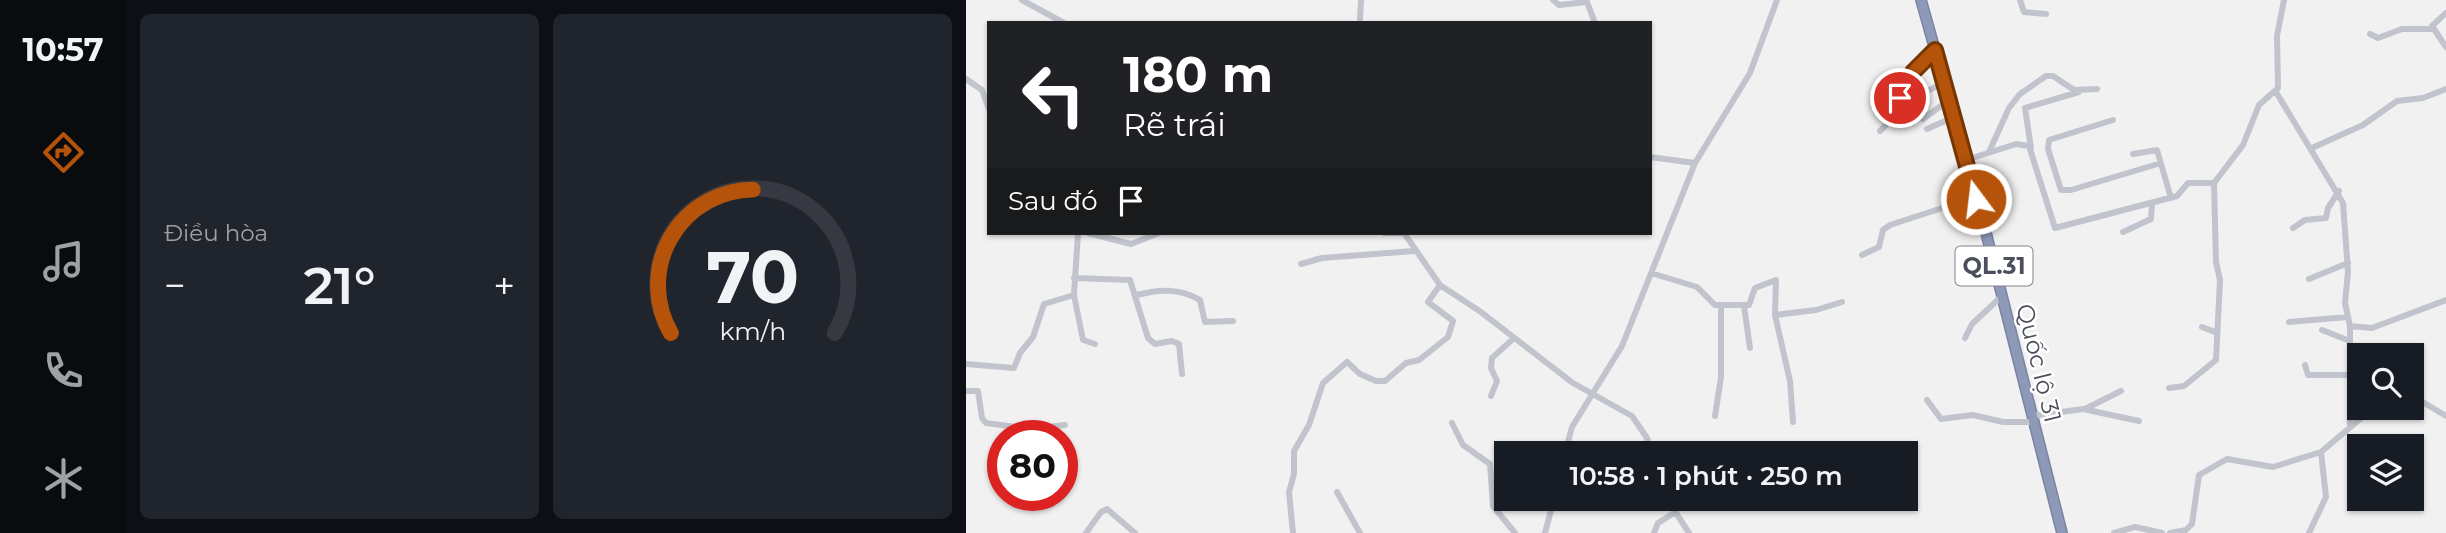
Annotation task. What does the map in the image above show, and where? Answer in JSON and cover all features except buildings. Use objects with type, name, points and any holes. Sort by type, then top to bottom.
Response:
[{"type":"highway","name":"Quốc lộ 31","points":[[1921,0],[1976,197],[2062,533]]},
{"type":"street","points":[[1023,0],[1060,21]]},
{"type":"street","points":[[1360,19],[1361,0]]},
{"type":"street","points":[[1553,0],[1559,5],[1587,2],[1594,21]]},
{"type":"street","points":[[1567,441],[1570,431],[1622,346],[1695,163],[1750,73],[1777,0]]},
{"type":"street","points":[[2020,0],[2024,12],[2046,14]]},
{"type":"street","points":[[2284,0],[2277,36],[2276,92],[2339,191],[2343,203],[2348,264],[2345,294],[2350,341],[2322,330]]},
{"type":"street","points":[[2432,29],[2435,21],[2446,13]]},
{"type":"street","points":[[2370,34],[2378,37],[2402,29],[2432,29]]},
{"type":"street","points":[[2432,29],[2446,47]]},
{"type":"street","points":[[1880,131],[1891,119],[1913,72],[1935,50]]},
{"type":"street","points":[[1989,152],[2008,108],[2020,94],[2046,76],[2053,76],[2079,92]]},
{"type":"street","points":[[966,79],[982,90],[987,104]]},
{"type":"street","points":[[1920,95],[1944,82]]},
{"type":"street","points":[[2097,89],[2025,108],[2032,150],[2051,222],[2055,228],[2171,198],[2180,194],[2188,183],[2214,183]]},
{"type":"street","points":[[2312,148],[2363,125],[2397,101],[2423,99],[2446,89]]},
{"type":"street","points":[[2169,388],[2183,386],[2214,364],[2220,280],[2216,262],[2214,183],[2243,145],[2259,105],[2276,92]]},
{"type":"street","points":[[1923,119],[1949,100]]},
{"type":"street","points":[[1927,129],[1954,117]]},
{"type":"street","points":[[2113,120],[2049,140],[2048,149],[2061,190],[2071,190],[2161,163]]},
{"type":"street","points":[[1966,160],[2016,144],[2025,144],[2032,150]]},
{"type":"street","points":[[2133,154],[2155,149],[2171,198]]},
{"type":"street","points":[[1652,157],[1695,163]]},
{"type":"street","points":[[2293,228],[2305,220],[2326,218],[2328,208],[2339,191]]},
{"type":"street","points":[[1862,255],[1879,247],[1884,230],[1889,225],[1976,197]]},
{"type":"street","points":[[2123,232],[2151,219],[2152,204]]},
{"type":"street","points":[[1078,235],[1074,295],[1083,340],[1095,344]]},
{"type":"street","points":[[1095,235],[1129,244],[1154,235]]},
{"type":"street","points":[[1406,235],[1414,251],[1440,285],[1593,395],[1636,420],[1646,441]]},
{"type":"street","points":[[1301,264],[1322,258],[1414,251]]},
{"type":"street","points":[[2309,279],[2348,264]]},
{"type":"street","points":[[1650,273],[1696,287],[1704,297],[1721,306],[1744,306],[1751,303],[1755,288],[1774,279],[1775,314],[1790,381],[1793,422]]},
{"type":"street","points":[[1074,278],[1126,278],[1132,281],[1149,340],[1155,344],[1174,341],[1181,346],[1182,374]]},
{"type":"street","points":[[1293,533],[1289,492],[1295,468],[1294,451],[1309,425],[1323,383],[1347,362],[1360,374],[1376,382],[1385,381],[1406,363],[1419,360],[1448,338],[1452,330],[1451,319],[1428,305],[1440,285]]},
{"type":"street","points":[[1137,295],[1162,289],[1175,291],[1200,300],[1205,322],[1233,321]]},
{"type":"street","points":[[966,364],[1014,368],[1020,353],[1033,337],[1044,304],[1074,295]]},
{"type":"street","points":[[1965,338],[1972,324],[2002,296]]},
{"type":"street","points":[[2350,326],[2372,328],[2446,300]]},
{"type":"street","points":[[1775,314],[1816,310],[1842,302]]},
{"type":"street","points":[[1715,416],[1721,377],[1721,306]]},
{"type":"street","points":[[1744,306],[1750,348]]},
{"type":"street","points":[[2289,322],[2348,317]]},
{"type":"street","points":[[2202,327],[2215,332]]},
{"type":"street","points":[[1491,396],[1496,384],[1491,368],[1492,358],[1514,338]]},
{"type":"street","points":[[2305,365],[2308,375],[2347,375]]},
{"type":"street","points":[[966,391],[978,391],[982,418],[987,423]]},
{"type":"street","points":[[1927,400],[1941,419],[1973,415],[2003,422],[2032,420],[2083,409],[2121,391]]},
{"type":"street","points":[[2424,403],[2446,416]]},
{"type":"street","points":[[2083,409],[2139,421]]},
{"type":"street","points":[[2350,420],[2350,427]]},
{"type":"street","points":[[2170,533],[2189,531],[2193,519],[2197,477],[2221,461],[2230,459],[2273,467],[2321,452],[2358,420]]},
{"type":"street","points":[[1452,423],[1463,445],[1490,464],[1493,506],[1515,533]]},
{"type":"street","points":[[2309,533],[2326,497],[2321,452]]},
{"type":"street","points":[[1337,492],[1360,533]]},
{"type":"street","points":[[1086,533],[1101,512],[1107,509],[1135,533]]},
{"type":"street","points":[[1545,533],[1551,511]]},
{"type":"street","points":[[1654,533],[1658,523],[1674,513],[1689,533]]},
{"type":"street","points":[[2114,533],[2135,527],[2162,533]]},
{"type":"route","points":[[1900,98],[1913,72],[1935,50],[1976,199]]}]
